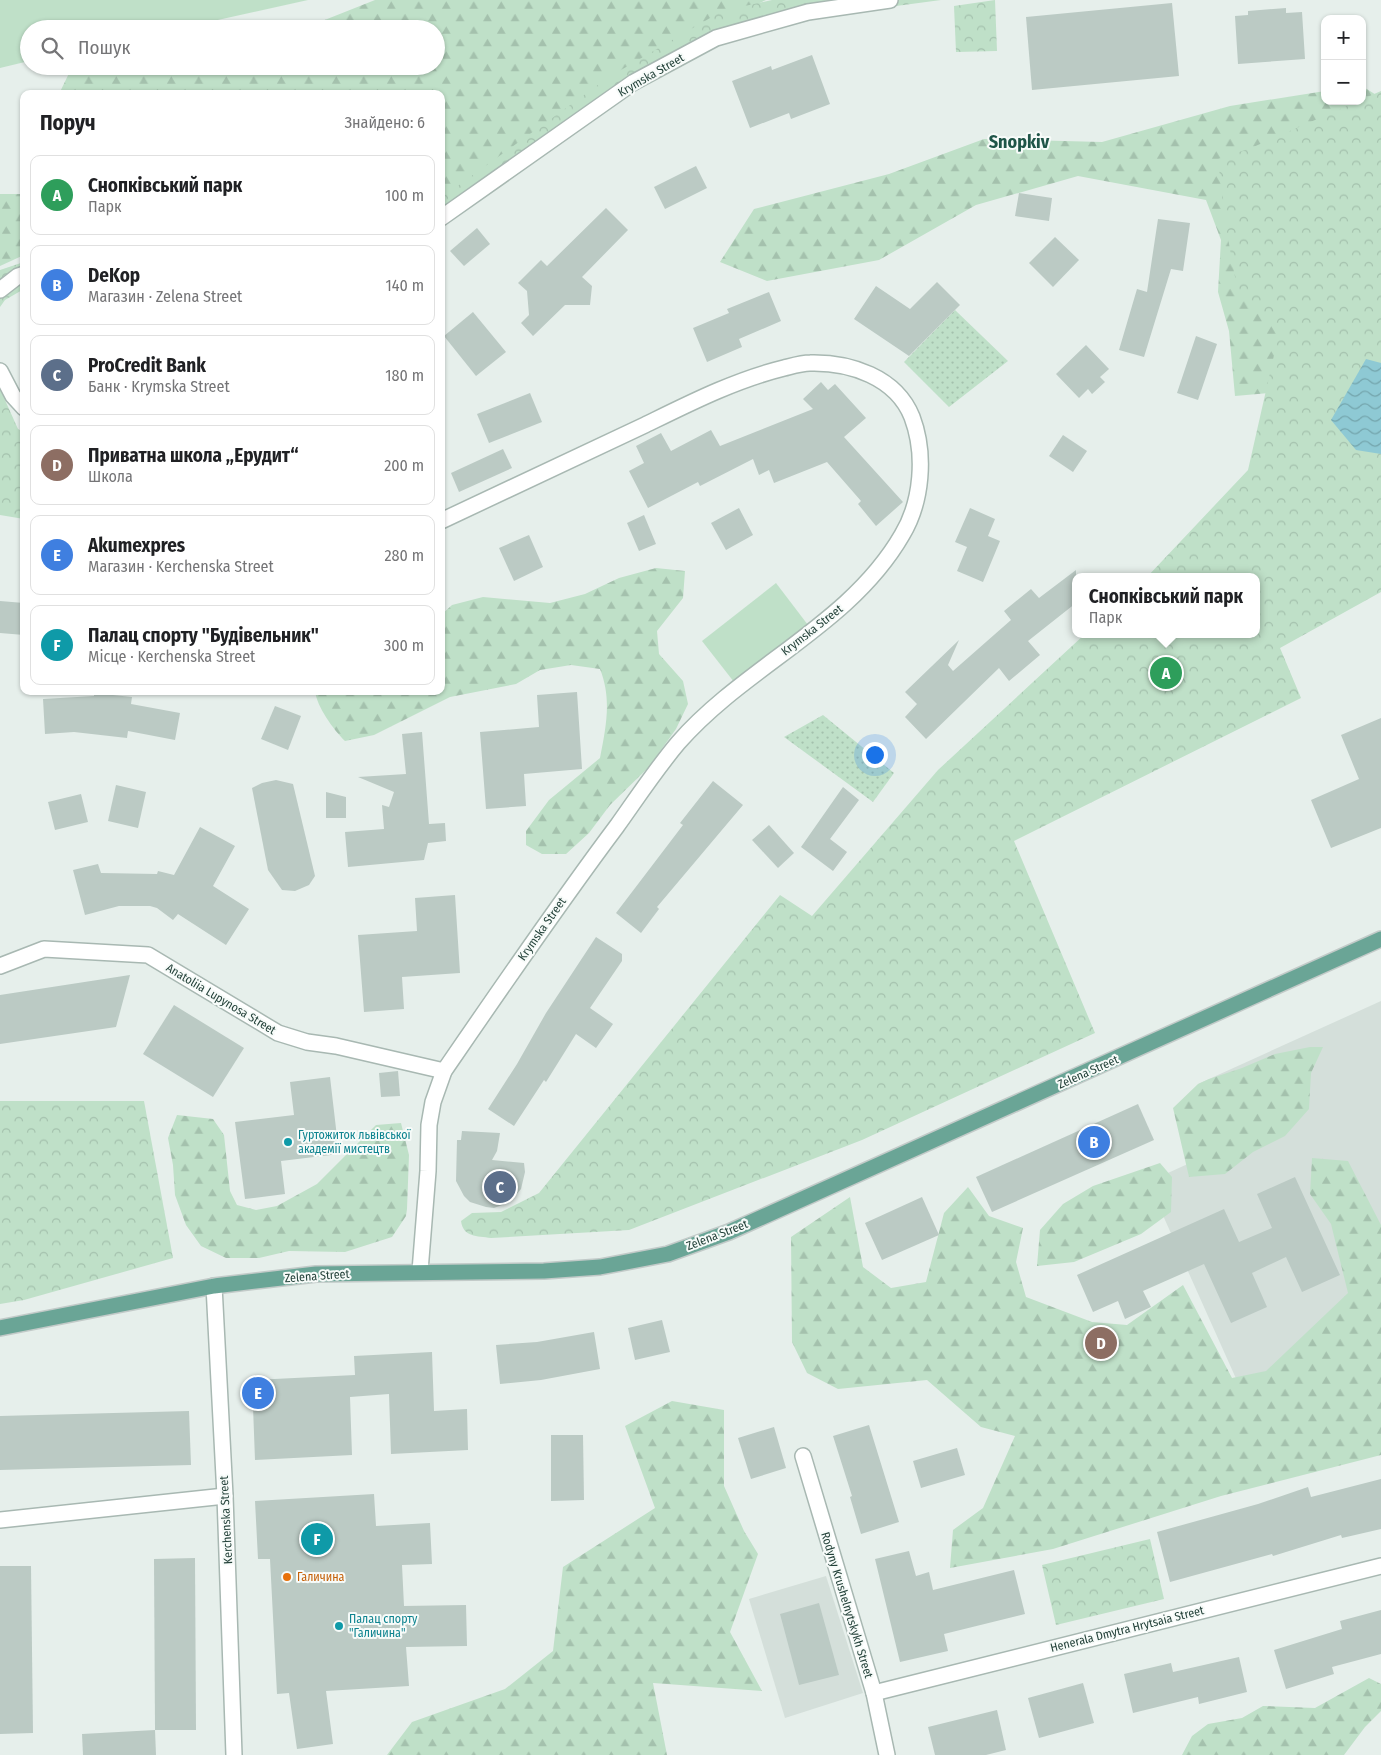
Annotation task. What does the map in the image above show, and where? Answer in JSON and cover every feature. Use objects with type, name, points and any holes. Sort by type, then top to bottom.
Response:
[{"type":"main road","name":"Zelena Street","points":[[0,1328],[214,1286],[316,1274],[420,1271],[544,1271],[596,1268],[668,1254],[729,1232],[1381,940]]},
{"type":"street","name":"Krymska Street","points":[[445,215],[634,82],[716,38],[808,12],[890,0]]},
{"type":"street","points":[[0,290],[20,275]]},
{"type":"street","name":"Krymska Street","points":[[420,1271],[430,1125],[433,1102],[444,1071],[566,894],[679,743],[724,699],[845,605],[877,570],[900,539],[914,514],[919,477],[920,444],[911,413],[896,393],[874,376],[845,364],[808,363],[763,374],[714,392],[445,519]]},
{"type":"street","points":[[0,371],[13,396],[20,404]]},
{"type":"street","name":"Anatoliia Lupynosa Street","points":[[0,966],[44,949],[148,955],[278,1033],[307,1042],[336,1046],[444,1071]]},
{"type":"street","name":"Kerchenska Street","points":[[214,1286],[225,1496],[234,1755]]},
{"type":"street","name":"Rodyny Krushelnytskykh Street","points":[[803,1456],[874,1693],[887,1755]]},
{"type":"street","points":[[0,1520],[225,1496]]},
{"type":"street","name":"Henerala Dmytra Hrytsaia Street","points":[[874,1693],[1381,1566]]},
{"type":"shaded area","points":[[1381,1001],[1381,1355],[1251,1412],[1148,1182],[1223,1148],[1198,1084]]},
{"type":"shaded area","points":[[826,1576],[863,1693],[785,1718],[749,1599]]},
{"type":"green space","points":[[0,0],[308,0],[218,20],[20,20],[20,63],[0,68]]},
{"type":"green space","points":[[375,0],[766,0],[740,12],[445,201],[445,90],[61,90],[68,75],[445,75],[445,20],[325,20]]},
{"type":"green space","points":[[772,0],[941,0],[814,17],[716,44],[636,90],[445,222],[445,195],[609,77],[722,11]]},
{"type":"green space","points":[[995,0],[997,51],[956,52],[954,6]]},
{"type":"green space","points":[[1366,89],[1381,98],[1269,393],[1235,396],[1229,331],[1218,292],[1221,240],[1206,200],[1078,176],[976,205],[879,260],[767,281],[720,262],[754,209],[889,174],[984,139],[1102,142],[1230,106],[1321,92],[1321,105],[1366,105]]},
{"type":"green space","points":[[1381,91],[1381,592],[1280,648],[1301,698],[1014,841],[1095,1033],[862,1140],[629,1230],[491,1238],[468,1233],[462,1226],[461,1221],[472,1213],[501,1212],[539,1193],[780,895],[812,916],[938,770],[1081,638],[1260,638],[1260,573],[1151,573],[1248,470],[1279,333],[1238,293],[1225,222],[1218,159],[1251,148],[1349,105],[1366,105],[1366,98]]},
{"type":"green space","points":[[0,194],[20,194],[20,257],[0,266]]},
{"type":"green space","points":[[20,263],[20,291],[5,300],[0,307],[0,270]]},
{"type":"green space","points":[[955,310],[1008,361],[949,407],[904,362]]},
{"type":"green space","points":[[0,389],[20,430],[20,518],[0,515]]},
{"type":"green space","points":[[656,568],[685,571],[683,598],[657,631],[659,654],[683,681],[688,704],[676,729],[648,768],[610,805],[589,833],[566,854],[542,854],[526,845],[526,831],[549,800],[600,758],[606,724],[607,702],[604,680],[600,669],[571,665],[540,670],[516,684],[450,697],[374,735],[345,741],[322,711],[316,697],[316,695],[445,695],[445,611],[452,605],[483,597],[550,603],[585,594],[619,578]]},
{"type":"green space","points":[[776,583],[808,625],[734,682],[702,641]]},
{"type":"green space","points":[[823,715],[894,773],[873,802],[784,737]]},
{"type":"green space","points":[[1310,1047],[1323,1047],[1311,1073],[1309,1109],[1285,1136],[1253,1152],[1225,1174],[1189,1177],[1173,1108],[1198,1084],[1209,1079],[1275,1054]]},
{"type":"green space","points":[[0,1101],[144,1101],[173,1258],[24,1300],[0,1304]]},
{"type":"green space","points":[[177,1115],[213,1119],[224,1135],[230,1191],[237,1205],[256,1210],[277,1206],[317,1184],[376,1125],[401,1123],[409,1155],[406,1216],[392,1237],[345,1252],[289,1251],[259,1258],[226,1258],[201,1246],[186,1225],[175,1195],[173,1165],[168,1138]]},
{"type":"green space","points":[[1312,1158],[1348,1161],[1381,1225],[1381,1455],[1221,1496],[1053,1549],[950,1568],[953,1530],[983,1508],[1015,1436],[981,1427],[927,1380],[838,1389],[807,1373],[792,1342],[791,1237],[850,1197],[863,1267],[891,1288],[926,1282],[944,1213],[968,1187],[989,1216],[1023,1228],[1016,1262],[1026,1297],[1092,1322],[1127,1325],[1183,1285],[1232,1378],[1266,1371],[1348,1293],[1331,1224],[1310,1194]]},
{"type":"green space","points":[[1160,1163],[1172,1177],[1171,1212],[1141,1234],[1074,1262],[1037,1266],[1040,1230],[1063,1204],[1093,1186]]},
{"type":"green space","points":[[672,1401],[724,1410],[724,1486],[744,1531],[758,1554],[730,1632],[762,1691],[653,1683],[667,1755],[387,1755],[412,1722],[505,1689],[553,1651],[563,1567],[655,1508],[625,1426]]},
{"type":"green space","points":[[1150,1539],[1164,1599],[1056,1625],[1042,1565]]},
{"type":"green space","points":[[1369,1678],[1381,1684],[1381,1711],[1365,1727],[1344,1755],[1182,1755],[1192,1736],[1208,1724],[1242,1718],[1263,1706],[1315,1708]]},
{"type":"water","points":[[1366,359],[1381,363],[1381,454],[1356,450],[1331,420]]},
{"type":"building","points":[[1172,3],[1179,76],[1032,90],[1026,17]]},
{"type":"building","points":[[1286,8],[1286,13],[1302,12],[1305,59],[1238,64],[1235,16],[1248,15],[1248,11]]},
{"type":"building","points":[[812,55],[830,104],[791,119],[789,113],[750,128],[732,81],[771,66],[772,70]]},
{"type":"building","points":[[696,166],[707,188],[665,209],[654,187]]},
{"type":"building","points":[[1019,193],[1052,198],[1049,221],[1015,216]]},
{"type":"building","points":[[606,208],[628,230],[582,277],[592,286],[590,305],[565,305],[533,336],[521,323],[529,315],[527,291],[518,283],[541,260],[547,266]]},
{"type":"building","points":[[1158,219],[1190,223],[1183,271],[1171,269],[1144,357],[1119,350],[1137,289],[1147,292]]},
{"type":"building","points":[[477,228],[490,244],[464,266],[450,251]]},
{"type":"building","points":[[1055,237],[1079,260],[1053,287],[1029,263]]},
{"type":"building","points":[[937,282],[960,305],[909,356],[854,319],[876,286],[910,309]]},
{"type":"building","points":[[769,292],[781,321],[739,339],[742,347],[707,362],[693,328],[729,313],[727,309]]},
{"type":"building","points":[[473,312],[506,352],[476,376],[445,335]]},
{"type":"building","points":[[1196,336],[1217,344],[1198,400],[1177,393]]},
{"type":"building","points":[[1086,345],[1109,369],[1100,377],[1105,382],[1092,394],[1088,389],[1079,398],[1056,374]]},
{"type":"building","points":[[821,382],[828,390],[835,384],[866,418],[844,437],[903,502],[876,526],[858,504],[861,501],[827,462],[774,483],[769,470],[759,475],[753,459],[700,486],[698,482],[648,508],[629,471],[644,463],[636,446],[661,433],[671,451],[711,430],[720,446],[813,409],[803,399]]},
{"type":"building","points":[[530,393],[542,422],[489,443],[477,414]]},
{"type":"building","points":[[1063,435],[1087,451],[1073,472],[1049,456]]},
{"type":"building","points":[[503,449],[512,468],[459,492],[451,473]]},
{"type":"building","points":[[739,508],[753,535],[726,550],[711,523]]},
{"type":"building","points":[[970,508],[995,519],[988,536],[1000,541],[983,582],[957,571],[967,547],[955,542]]},
{"type":"building","points":[[644,515],[656,544],[639,551],[627,523]]},
{"type":"building","points":[[529,535],[543,567],[514,581],[499,548]]},
{"type":"building","points":[[1072,573],[1072,606],[1028,641],[1040,655],[1009,681],[999,668],[926,739],[905,717],[917,704],[905,692],[959,640],[948,665],[953,671],[1011,620],[1004,611],[1031,589],[1039,598]]},
{"type":"building","points":[[0,601],[20,603],[20,635],[0,633]]},
{"type":"building","points":[[577,692],[582,769],[524,774],[526,806],[486,809],[480,732],[539,727],[537,695]]},
{"type":"building","points":[[94,696],[132,697],[131,704],[180,713],[175,740],[128,731],[127,738],[74,732],[45,734],[43,699]]},
{"type":"building","points":[[275,706],[301,716],[288,750],[261,739]]},
{"type":"building","points":[[1381,718],[1381,828],[1331,848],[1311,800],[1359,779],[1341,735]]},
{"type":"building","points":[[422,732],[429,824],[445,823],[446,841],[428,843],[424,860],[348,867],[345,832],[384,829],[382,805],[389,807],[394,792],[358,777],[406,774],[402,734]]},
{"type":"building","points":[[276,780],[293,784],[315,876],[309,885],[295,891],[282,890],[268,870],[252,788],[262,783]]},
{"type":"building","points":[[713,781],[743,805],[657,907],[659,909],[641,933],[616,913],[683,825],[680,823]]},
{"type":"building","points":[[116,785],[146,792],[138,828],[108,821]]},
{"type":"building","points":[[843,787],[859,800],[830,839],[847,852],[833,871],[801,847]]},
{"type":"building","points":[[326,792],[346,797],[346,818],[326,818]]},
{"type":"building","points":[[81,794],[88,822],[55,830],[48,802]]},
{"type":"building","points":[[769,825],[794,853],[778,868],[752,840]]},
{"type":"building","points":[[200,827],[235,846],[213,886],[249,909],[226,945],[178,914],[173,920],[157,908],[150,906],[119,906],[85,915],[73,870],[98,864],[101,873],[157,874],[158,871],[174,875]]},
{"type":"building","points":[[455,895],[460,973],[402,977],[404,1009],[364,1012],[358,935],[417,931],[415,898]]},
{"type":"building","points":[[596,937],[622,954],[622,961],[590,1008],[613,1024],[596,1048],[576,1034],[546,1082],[544,1080],[514,1126],[488,1109],[517,1064],[546,1013]]},
{"type":"building","points":[[130,975],[116,1027],[0,1044],[0,995]]},
{"type":"building","points":[[174,1005],[244,1048],[213,1097],[143,1054]]},
{"type":"building","points":[[398,1071],[400,1096],[381,1097],[379,1073]]},
{"type":"building","name":"Гуртожиток львівської академії мистецтв","points":[[330,1077],[339,1154],[281,1161],[285,1194],[245,1199],[235,1122],[294,1115],[290,1082]]},
{"type":"building","points":[[1138,1104],[1154,1140],[992,1212],[976,1177]]},
{"type":"building","points":[[462,1131],[500,1133],[497,1151],[492,1160],[524,1163],[525,1172],[521,1189],[510,1202],[494,1208],[486,1207],[470,1202],[464,1196],[456,1181],[457,1140],[461,1140]]},
{"type":"building","points":[[1295,1177],[1340,1275],[1302,1292],[1286,1257],[1252,1273],[1267,1307],[1231,1323],[1204,1264],[1143,1291],[1151,1307],[1125,1319],[1118,1301],[1093,1312],[1077,1275],[1224,1209],[1239,1242],[1272,1228],[1257,1194]]},
{"type":"building","points":[[922,1197],[939,1235],[882,1260],[865,1223]]},
{"type":"building","points":[[662,1320],[670,1352],[635,1360],[628,1328]]},
{"type":"building","points":[[594,1332],[600,1369],[541,1380],[500,1384],[496,1345],[537,1342]]},
{"type":"building","points":[[432,1352],[434,1411],[467,1409],[468,1450],[391,1454],[389,1394],[350,1397],[352,1455],[255,1460],[252,1380],[355,1375],[354,1356]]},
{"type":"building","points":[[189,1411],[191,1465],[0,1470],[0,1416]]},
{"type":"building","points":[[869,1425],[899,1522],[861,1534],[850,1497],[852,1496],[833,1436]]},
{"type":"building","points":[[774,1427],[786,1468],[751,1479],[738,1438]]},
{"type":"building","points":[[551,1435],[583,1435],[584,1500],[551,1501]]},
{"type":"building","points":[[957,1448],[965,1475],[921,1488],[913,1461]]},
{"type":"building","points":[[1381,1479],[1381,1529],[1342,1538],[1341,1535],[1273,1556],[1272,1554],[1170,1582],[1157,1532],[1258,1504],[1308,1487],[1311,1497]]},
{"type":"building","points":[[374,1494],[376,1526],[430,1523],[432,1564],[402,1565],[404,1606],[466,1605],[467,1646],[406,1647],[409,1686],[326,1691],[333,1744],[297,1749],[289,1693],[277,1694],[270,1559],[258,1559],[255,1501]]},
{"type":"building","points":[[909,1551],[916,1576],[929,1572],[933,1590],[1014,1570],[1025,1614],[944,1634],[948,1651],[900,1662],[875,1559]]},
{"type":"building","points":[[195,1558],[196,1730],[155,1730],[154,1559]]},
{"type":"building","points":[[0,1566],[31,1566],[33,1733],[0,1734]]},
{"type":"building","points":[[819,1603],[839,1675],[799,1685],[780,1614]]},
{"type":"building","points":[[1381,1610],[1381,1654],[1332,1667],[1334,1674],[1286,1689],[1274,1650],[1342,1629],[1340,1621]]},
{"type":"building","points":[[1239,1657],[1247,1692],[1199,1704],[1198,1697],[1133,1713],[1124,1674],[1171,1663],[1173,1672]]},
{"type":"building","points":[[1083,1683],[1094,1723],[1039,1738],[1028,1698]]},
{"type":"building","points":[[997,1710],[1006,1750],[986,1755],[935,1755],[928,1727]]},
{"type":"building","points":[[155,1730],[156,1755],[83,1755],[82,1734]]},
{"type":"place","name":"Снопківський парк","points":[[1166,673]]},
{"type":"place","name":"Гуртожиток львівської академії мистецтв","points":[[288,1142]]},
{"type":"place","name":"DeKop","points":[[1094,1142]]},
{"type":"place","name":"ProCredit Bank","points":[[500,1187]]},
{"type":"place","name":"Приватна школа „Ерудит“","points":[[1101,1343]]},
{"type":"place","name":"Akumexpres","points":[[258,1393]]},
{"type":"place","name":"Палац спорту \"Будівельник\"","points":[[317,1539]]},
{"type":"place","name":"Галичина","points":[[287,1577]]},
{"type":"place","name":"Палац спорту \"Галичина\"","points":[[339,1626]]},
{"type":"district","name":"Snopkiv","points":[[1019,142]]}]
